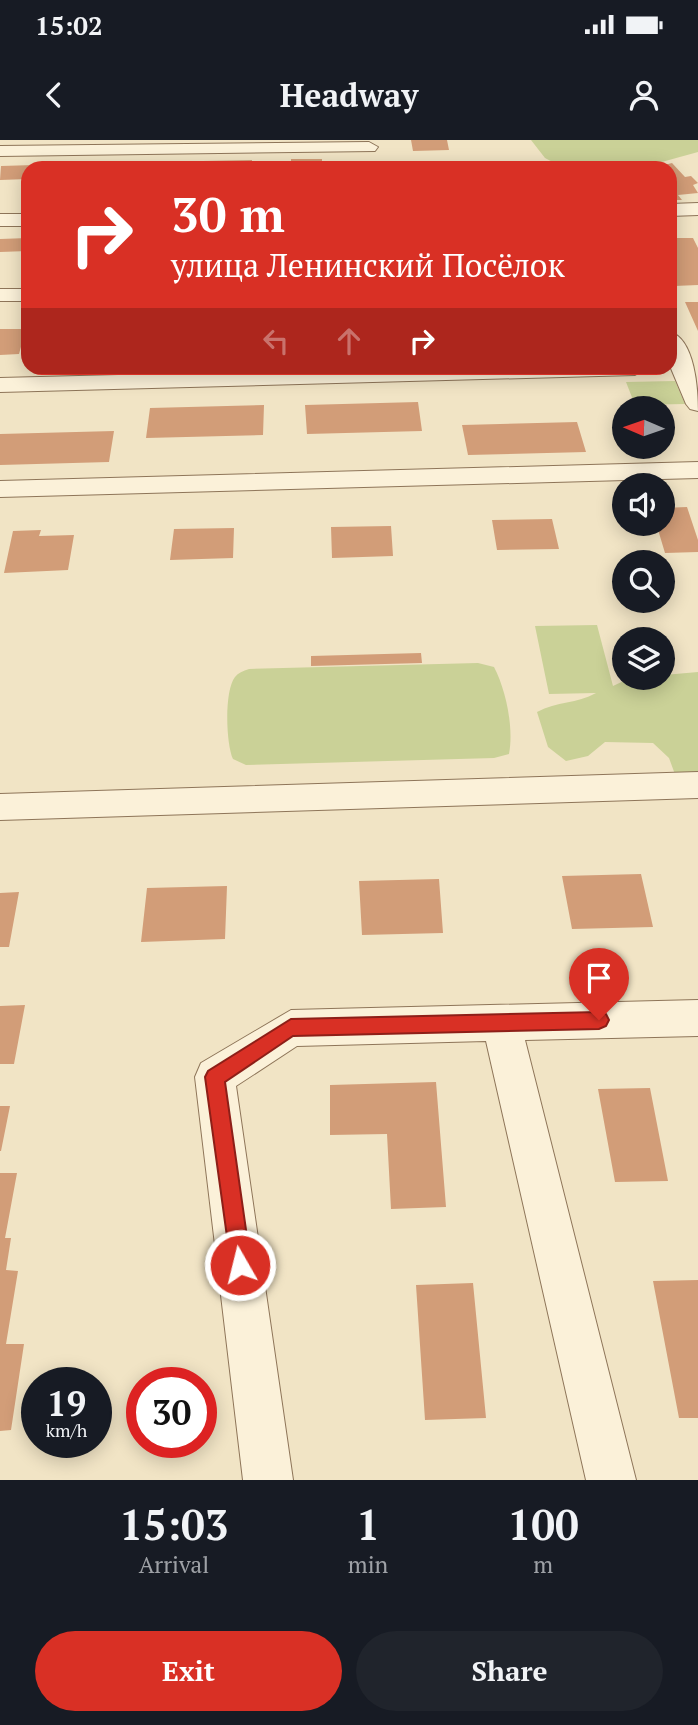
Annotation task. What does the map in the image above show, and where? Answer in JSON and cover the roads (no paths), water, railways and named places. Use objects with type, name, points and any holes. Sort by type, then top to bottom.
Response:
[{"type":"street","points":[[0,151],[369,143],[374,161]]},
{"type":"street","points":[[677,210],[698,209]]},
{"type":"street","points":[[0,220],[21,220]]},
{"type":"street","points":[[0,295],[21,295]]},
{"type":"street","points":[[677,368],[698,404]]},
{"type":"street","points":[[0,385],[374,375]]},
{"type":"street","points":[[0,489],[698,470]]},
{"type":"street","points":[[0,807],[698,785]]},
{"type":"street","points":[[268,1480],[215,1077],[291,1028],[698,1018]]},
{"type":"street","points":[[501,1023],[611,1480]]}]
